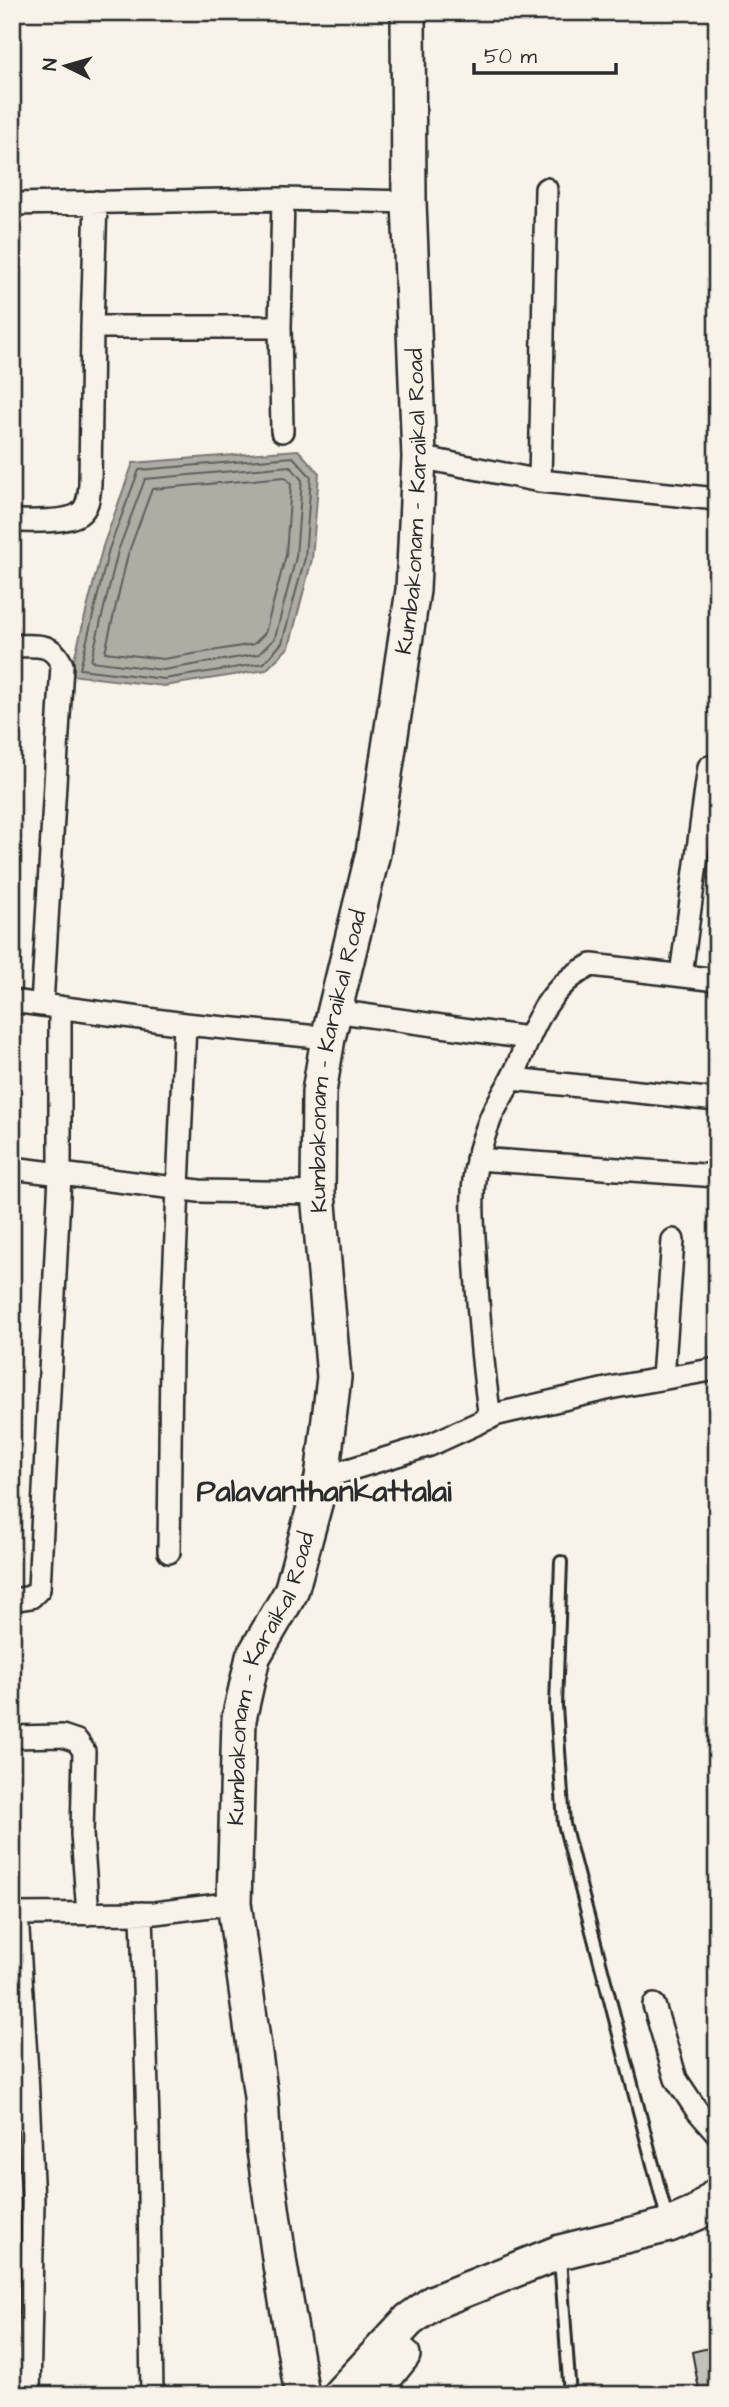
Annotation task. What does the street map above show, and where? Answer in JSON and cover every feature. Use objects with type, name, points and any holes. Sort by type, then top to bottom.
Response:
[{"type":"main road","name":"Kumbakonam - Karaikal Road","points":[[302,2395],[269,2189],[261,2097],[234,1903],[239,1720],[253,1657],[291,1592],[322,1478],[334,1377],[318,1193],[319,1092],[331,1024],[373,853],[413,590],[419,457],[409,202],[408,12]]},
{"type":"main road","name":"Kumbakonam - Karaikal Road","points":[[261,2097],[270,2109],[323,2395]]},
{"type":"main road","points":[[339,2395],[409,2320],[433,2301],[560,2252],[700,2214]]},
{"type":"main road","points":[[371,2395],[412,2345],[489,2279]]},
{"type":"street","points":[[540,481],[546,189]]},
{"type":"street","points":[[12,204],[283,200],[409,202]]},
{"type":"street","points":[[282,432],[280,327],[283,200]]},
{"type":"street","points":[[12,521],[62,519],[79,514],[88,502],[96,202]]},
{"type":"street","points":[[92,327],[280,327]]},
{"type":"street","points":[[419,457],[540,481],[717,499]]},
{"type":"street","points":[[12,646],[39,645],[52,649],[62,665],[51,1006],[60,1175],[39,1589],[31,1597],[12,1600]]},
{"type":"street","points":[[681,975],[709,767]]},
{"type":"street","points":[[490,1418],[480,1349],[474,1243],[474,1183],[477,1159],[492,1116],[512,1079],[528,1038],[555,991],[574,973],[592,965],[717,980]]},
{"type":"street","points":[[12,1001],[185,1024],[331,1024],[528,1038]]},
{"type":"street","points":[[169,1552],[171,1352],[185,1024]]},
{"type":"street","points":[[512,1079],[717,1100]]},
{"type":"street","points":[[477,1159],[717,1176]]},
{"type":"street","points":[[12,1168],[200,1191],[318,1193]]},
{"type":"street","points":[[663,1378],[673,1240]]},
{"type":"street","points":[[322,1478],[430,1445],[498,1414],[717,1369]]},
{"type":"street","points":[[12,1737],[62,1736],[77,1741],[84,1751],[82,1834],[88,1914]]},
{"type":"street","points":[[29,2395],[21,2339],[33,2202],[14,1914],[142,1913],[234,1903]]},
{"type":"street","points":[[142,1913],[152,2395]]},
{"type":"street","points":[[654,2005],[676,2079],[696,2109],[717,2133]]},
{"type":"lane","points":[[561,1562],[556,1706],[564,1824],[700,2214]]},
{"type":"lane","points":[[560,2252],[570,2395]]},
{"type":"water","points":[[298,450],[319,473],[312,559],[289,647],[266,670],[164,686],[70,675],[103,546],[133,463]]},
{"type":"building","points":[[717,2346],[717,2395],[700,2395],[692,2352]]},
{"type":"district","name":"Palavanthankattalai","points":[[324,1492]]}]
